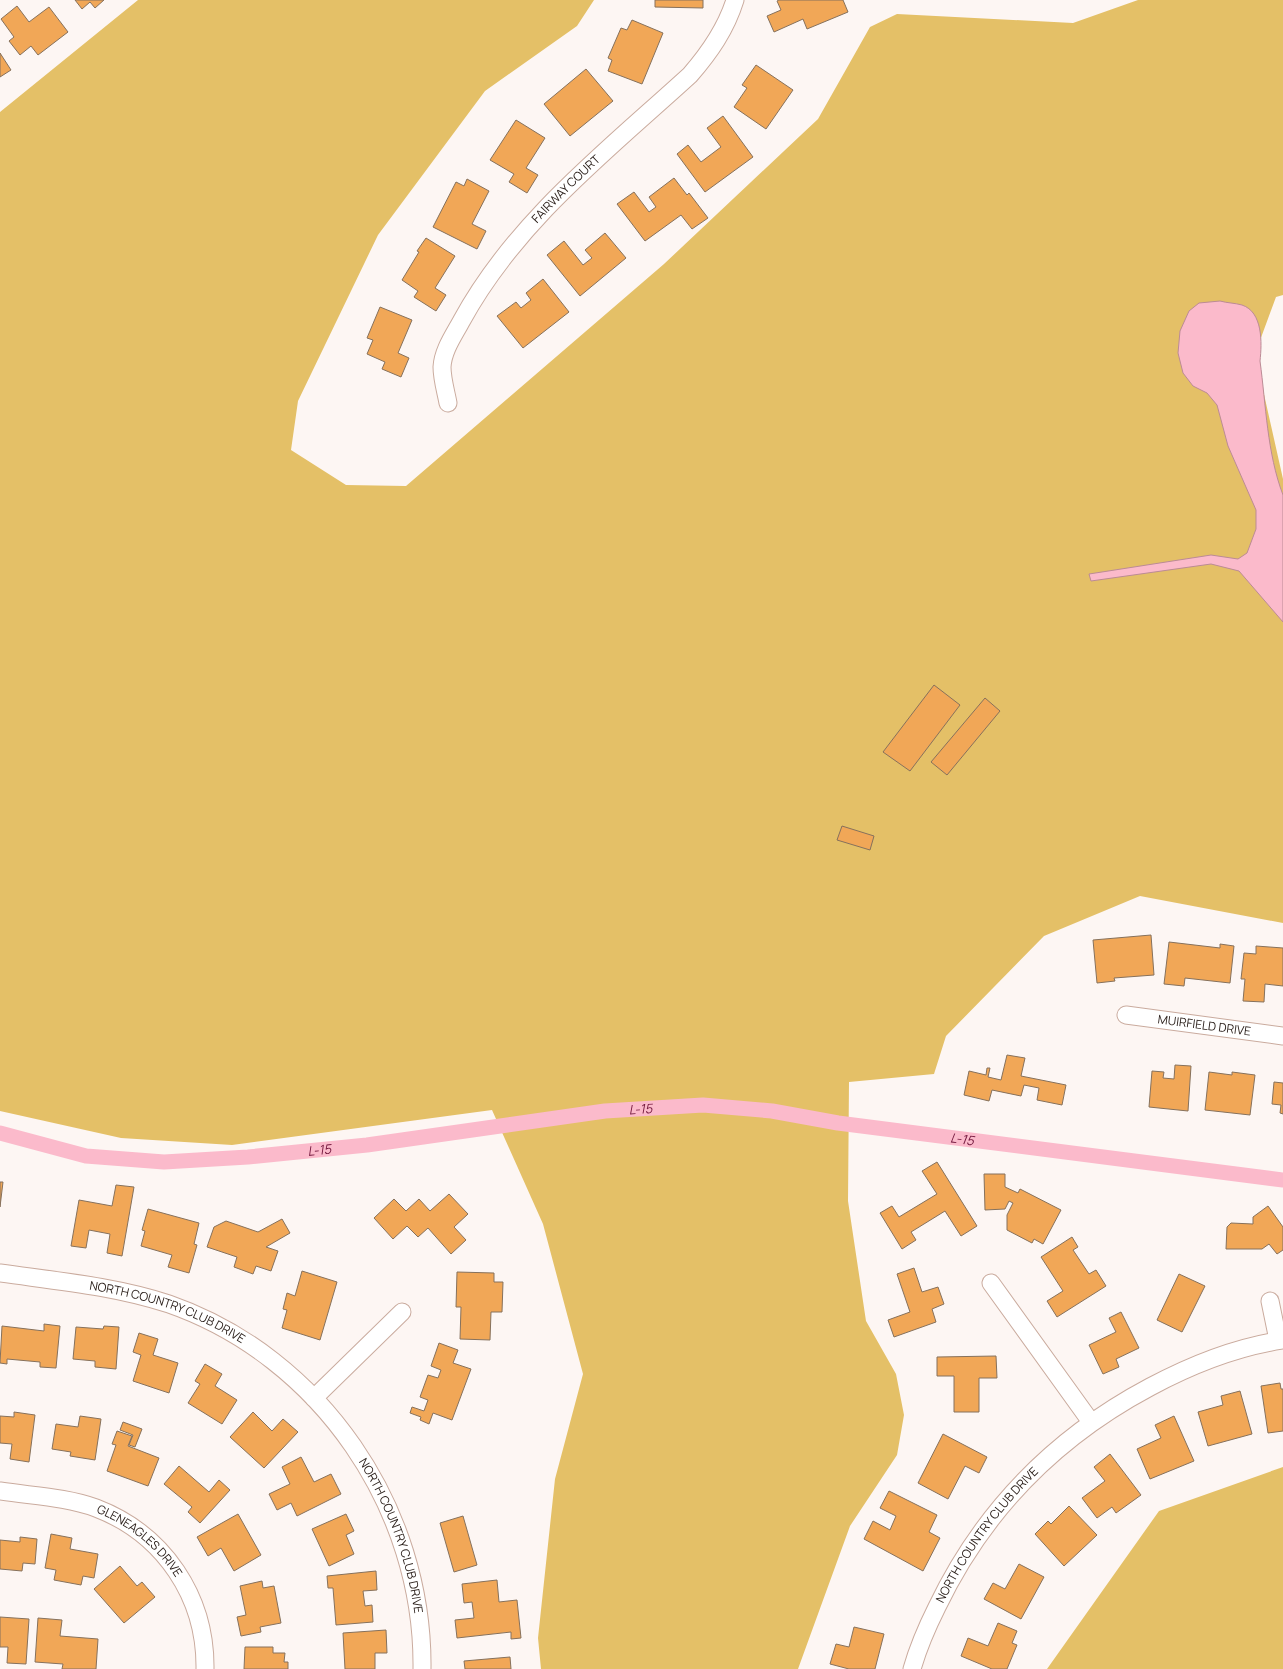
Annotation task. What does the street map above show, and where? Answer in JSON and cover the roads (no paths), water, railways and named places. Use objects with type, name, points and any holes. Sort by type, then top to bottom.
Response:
[{"type":"street","name":"FAIRWAY COURT","points":[[448,403],[442,368],[446,348],[477,292],[527,228],[560,194],[694,71],[706,57],[720,36],[731,14],[735,0]]},
{"type":"street","name":"MUIRFIELD DRIVE","points":[[1126,1015],[1283,1036]]},
{"type":"street","name":"NORTH COUNTRY CLUB DRIVE","points":[[0,1273],[104,1287],[156,1300],[194,1314],[248,1344],[281,1368],[314,1398],[335,1421],[359,1454],[391,1512],[404,1550],[414,1589],[419,1616],[422,1669]]},
{"type":"street","points":[[991,1283],[1091,1422]]},
{"type":"street","points":[[1270,1301],[1280,1340]]},
{"type":"street","points":[[314,1398],[402,1312]]},
{"type":"street","name":"NORTH COUNTRY CLUB DRIVE","points":[[912,1669],[928,1626],[945,1590],[982,1531],[1006,1499],[1063,1443],[1091,1422],[1125,1400],[1175,1373],[1212,1358],[1280,1340]]},
{"type":"street","name":"GLENEAGLES DRIVE","points":[[0,1492],[72,1501],[95,1508],[117,1517],[146,1537],[161,1551],[176,1569],[193,1600],[203,1638],[205,1669]]},
{"type":"waterway","name":"L-15","points":[[0,1133],[86,1156],[164,1162],[248,1157],[367,1145],[605,1111],[703,1105],[772,1111],[838,1123],[1283,1180]]}]
